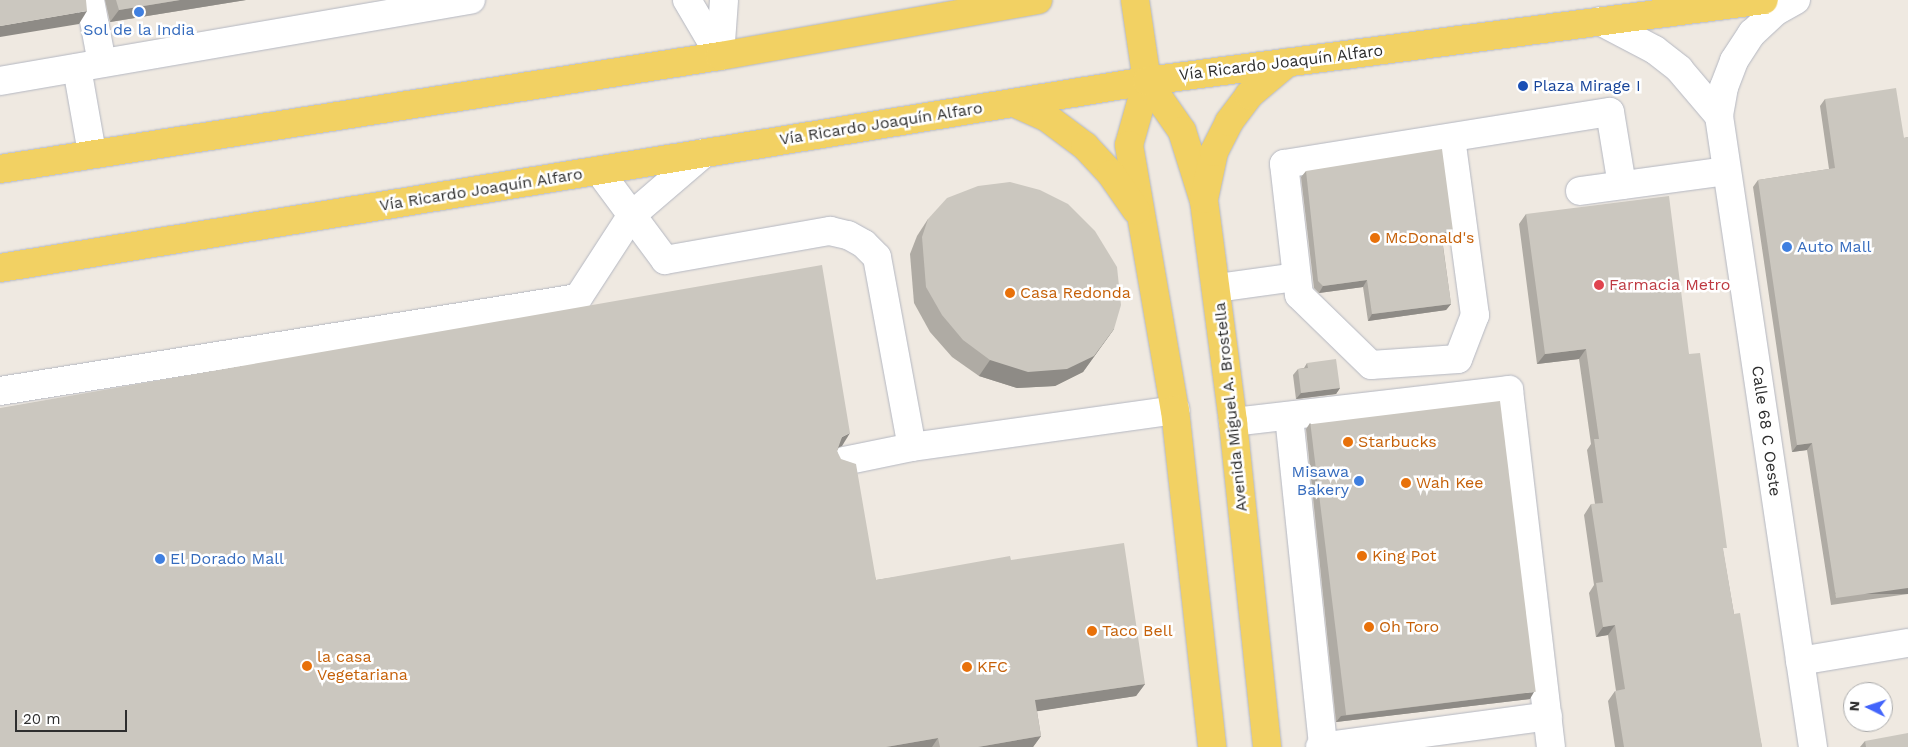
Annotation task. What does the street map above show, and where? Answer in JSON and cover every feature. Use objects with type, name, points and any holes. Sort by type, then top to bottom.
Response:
[{"type":"main road","points":[[0,169],[92,153],[720,56],[994,4],[1038,0]]},
{"type":"main road","name":"Avenida Miguel A. Brostella","points":[[1135,0],[1147,81],[1129,145],[1175,410],[1212,747]]},
{"type":"main road","name":"Vía Ricardo Joaquín Alfaro","points":[[0,268],[1147,81],[1764,0]]},
{"type":"main road","points":[[1204,200],[1214,152],[1229,122],[1249,95],[1288,63]]},
{"type":"main road","name":"Avenida Miguel A. Brostella","points":[[1147,81],[1182,131],[1204,200],[1233,422],[1267,747]]},
{"type":"main road","points":[[1014,103],[1046,117],[1085,146],[1111,174],[1142,219]]},
{"type":"street","points":[[90,0],[89,66],[92,153]]},
{"type":"street","points":[[0,81],[471,0]]},
{"type":"street","points":[[687,0],[720,56]]},
{"type":"street","points":[[720,56],[724,0]]},
{"type":"street","name":"Calle 68 C Oeste","points":[[1796,0],[1776,11],[1752,33],[1734,61],[1724,87],[1719,116],[1813,747]]},
{"type":"street","points":[[1600,21],[1655,50],[1679,69],[1719,116]]},
{"type":"street","points":[[1451,138],[1475,315],[1458,359],[1371,365],[1299,295],[1284,164],[1610,112],[1622,185]]},
{"type":"street","points":[[0,391],[578,298],[632,215],[704,153]]},
{"type":"street","points":[[599,171],[666,260],[830,231],[848,235],[864,244],[877,257],[912,447]]},
{"type":"street","points":[[1580,191],[1726,171]]},
{"type":"street","points":[[1217,288],[1296,276]]},
{"type":"street","points":[[1233,422],[1510,390],[1552,747]]},
{"type":"street","points":[[844,461],[912,447],[1175,410]]},
{"type":"street","points":[[1289,416],[1322,747],[1548,716]]},
{"type":"street","points":[[1800,661],[1908,643]]},
{"type":"building","points":[[0,0],[86,0],[87,11],[0,26]]},
{"type":"building","points":[[116,0],[180,0],[119,10]]},
{"type":"building","points":[[1896,88],[1904,138],[1908,137],[1908,588],[1836,598],[1812,443],[1797,445],[1758,180],[1835,168],[1825,99]]},
{"type":"building","name":"McDonald's","points":[[1442,149],[1453,231],[1441,233],[1451,304],[1372,314],[1367,280],[1323,286],[1318,281],[1306,171]]},
{"type":"building","name":"Casa Redonda","points":[[1010,182],[1040,190],[1068,204],[1095,231],[1117,267],[1121,305],[1114,329],[1094,356],[1067,369],[1028,372],[990,360],[963,340],[942,315],[926,287],[922,237],[928,219],[947,198],[978,186]]},
{"type":"building","points":[[1669,196],[1689,354],[1700,353],[1727,548],[1723,548],[1734,614],[1740,613],[1762,747],[1624,747],[1615,691],[1625,689],[1615,625],[1603,627],[1596,583],[1603,582],[1591,504],[1603,503],[1594,439],[1599,439],[1586,349],[1545,354],[1526,214]]},
{"type":"building","points":[[822,265],[850,433],[842,437],[837,451],[841,459],[856,464],[876,580],[1010,556],[1011,560],[1124,543],[1145,684],[1035,700],[1041,736],[978,747],[940,747],[938,738],[886,747],[0,747],[0,408]]},
{"type":"building","points":[[1336,359],[1340,388],[1301,393],[1298,369],[1308,368],[1307,363]]},
{"type":"building","points":[[1500,401],[1536,692],[1346,715],[1310,424]]},
{"type":"building","points":[[1908,733],[1908,747],[1866,747],[1865,741]]},
{"type":"place","name":"Sol de la India","points":[[139,12]]},
{"type":"place","name":"Plaza Mirage I","points":[[1523,86]]},
{"type":"place","name":"McDonald's","points":[[1375,238]]},
{"type":"place","name":"Auto Mall","points":[[1787,247]]},
{"type":"place","name":"Farmacia Metro","points":[[1599,285]]},
{"type":"place","name":"Casa Redonda","points":[[1010,293]]},
{"type":"place","name":"Starbucks","points":[[1348,442]]},
{"type":"place","name":"Misawa Bakery","points":[[1359,481]]},
{"type":"place","name":"Wah Kee","points":[[1406,483]]},
{"type":"place","name":"King Pot","points":[[1362,556]]},
{"type":"place","name":"El Dorado Mall","points":[[160,559]]},
{"type":"place","name":"Oh Toro","points":[[1369,627]]},
{"type":"place","name":"Taco Bell","points":[[1092,631]]},
{"type":"place","name":"la casa Vegetariana","points":[[307,666]]},
{"type":"place","name":"KFC","points":[[967,667]]}]
